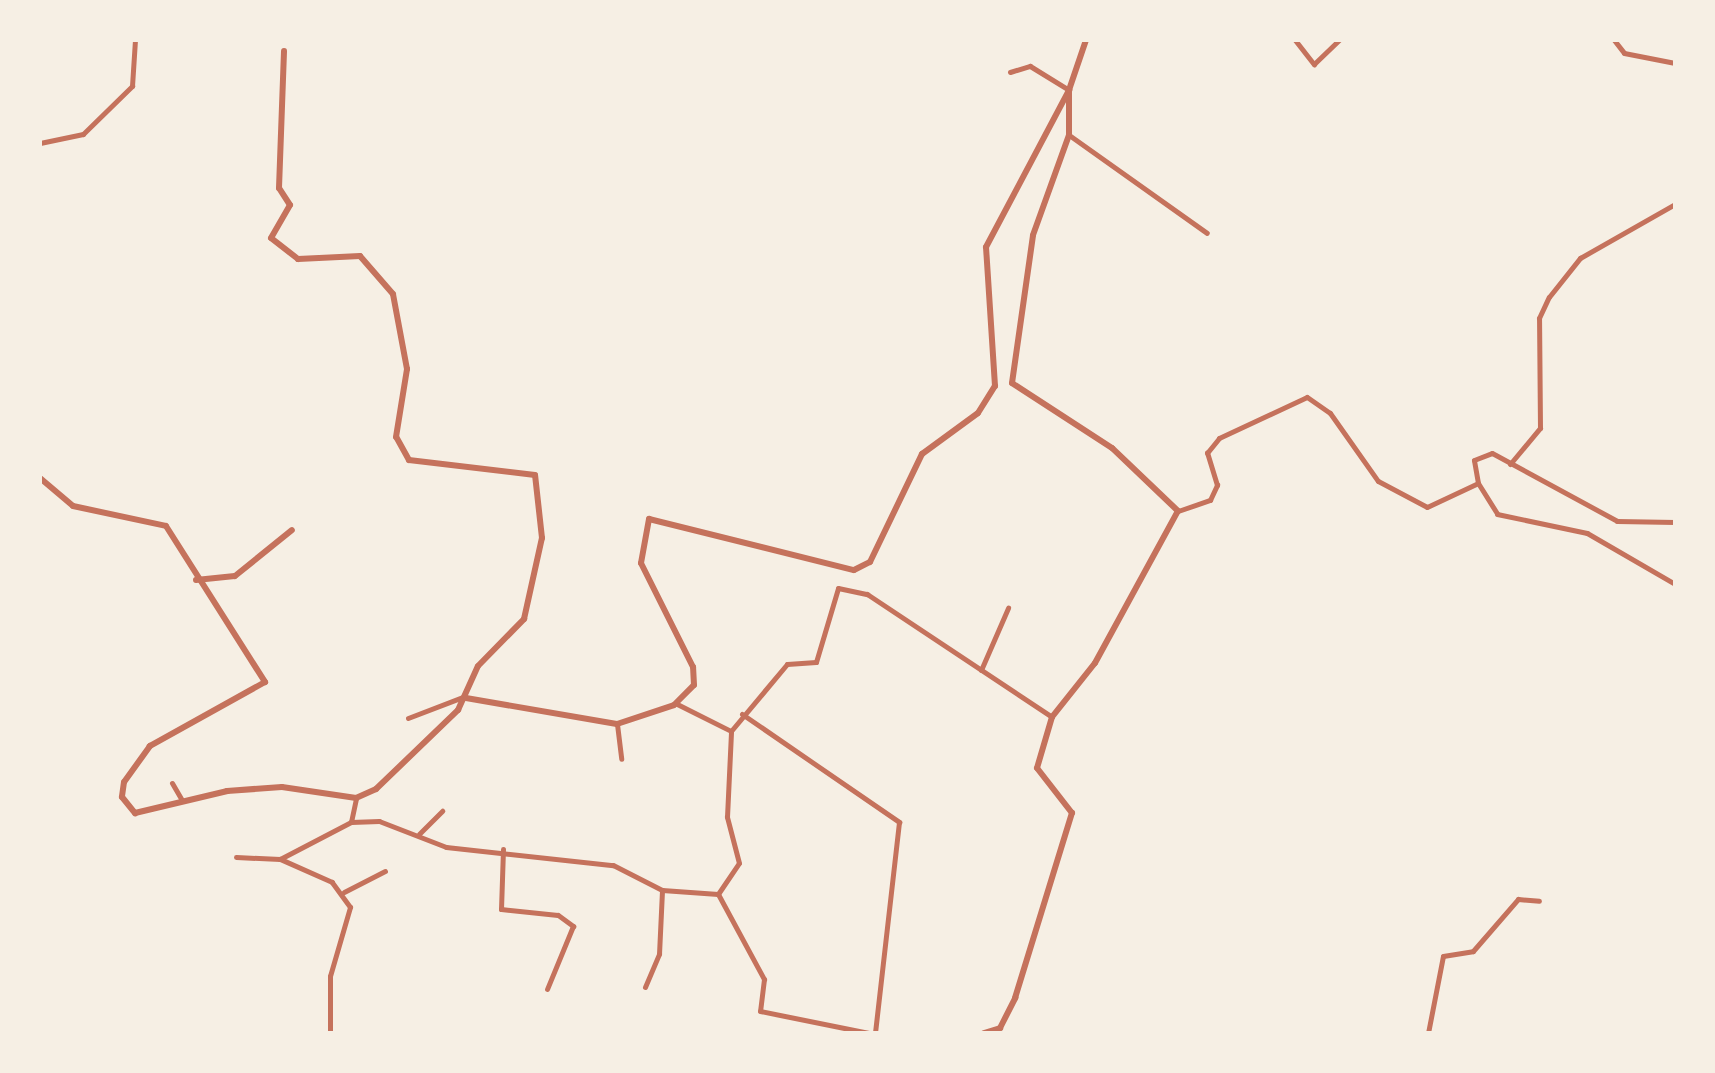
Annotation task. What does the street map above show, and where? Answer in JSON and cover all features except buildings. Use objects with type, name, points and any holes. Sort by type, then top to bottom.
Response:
[{"type":"street","points":[[40,143],[83,134],[132,86],[134,40]]},
{"type":"street","points":[[408,718],[466,698],[617,724],[674,705],[694,685],[693,667],[651,590],[642,526],[659,516],[854,570],[870,562],[922,454],[978,413],[995,386],[986,247],[1069,90],[1086,40]]},
{"type":"street","points":[[1295,40],[1314,64],[1339,40]]},
{"type":"street","points":[[1614,40],[1624,53],[1675,63]]},
{"type":"street","points":[[40,478],[74,506],[166,526],[196,580],[265,682],[192,716],[150,746],[124,782],[122,798],[135,813],[182,800],[282,787],[356,798],[406,766],[466,698],[478,666],[535,596],[536,479],[511,466],[409,460],[396,437],[404,328],[385,281],[360,256],[298,259],[271,238],[290,205],[279,188],[284,51]]},
{"type":"street","points":[[1010,72],[1030,66],[1069,90]]},
{"type":"street","points":[[1069,90],[1069,135],[1033,235],[1012,382],[1112,448],[1178,510]]},
{"type":"street","points":[[1069,135],[1207,233]]},
{"type":"street","points":[[1510,464],[1540,428],[1539,318],[1549,297],[1580,258],[1675,204]]},
{"type":"street","points":[[984,1033],[1000,1028],[1015,998],[1072,813],[1036,768],[1052,718],[1104,648],[1178,510],[1210,500],[1216,485],[1207,454],[1218,438],[1307,397],[1330,413],[1378,481],[1427,507],[1478,483]]},
{"type":"street","points":[[1675,522],[1617,521],[1510,464],[1482,453],[1474,460],[1478,483],[1497,514],[1587,533],[1675,584]]},
{"type":"street","points":[[196,580],[235,576],[292,530]]},
{"type":"street","points":[[718,894],[738,863],[727,817],[731,731],[788,664],[816,662],[844,586],[1052,718]]},
{"type":"street","points":[[981,670],[1008,608]]},
{"type":"street","points":[[674,705],[731,731]]},
{"type":"street","points":[[718,894],[764,979],[760,1011],[872,1033],[899,822],[742,714]]},
{"type":"street","points":[[617,724],[621,759]]},
{"type":"street","points":[[172,783],[182,800]]},
{"type":"street","points":[[351,822],[356,798]]},
{"type":"street","points":[[419,834],[442,812]]},
{"type":"street","points":[[280,859],[351,822],[503,853],[613,865],[662,890],[718,894]]},
{"type":"street","points":[[503,853],[501,910],[558,915],[573,926],[547,989]]},
{"type":"street","points":[[236,857],[280,859],[344,892]]},
{"type":"street","points":[[344,892],[385,870]]},
{"type":"street","points":[[645,986],[659,954],[662,890]]},
{"type":"street","points":[[330,1033],[330,976],[348,926],[344,892]]},
{"type":"street","points":[[1428,1033],[1442,956],[1473,951],[1518,898],[1539,901]]}]
